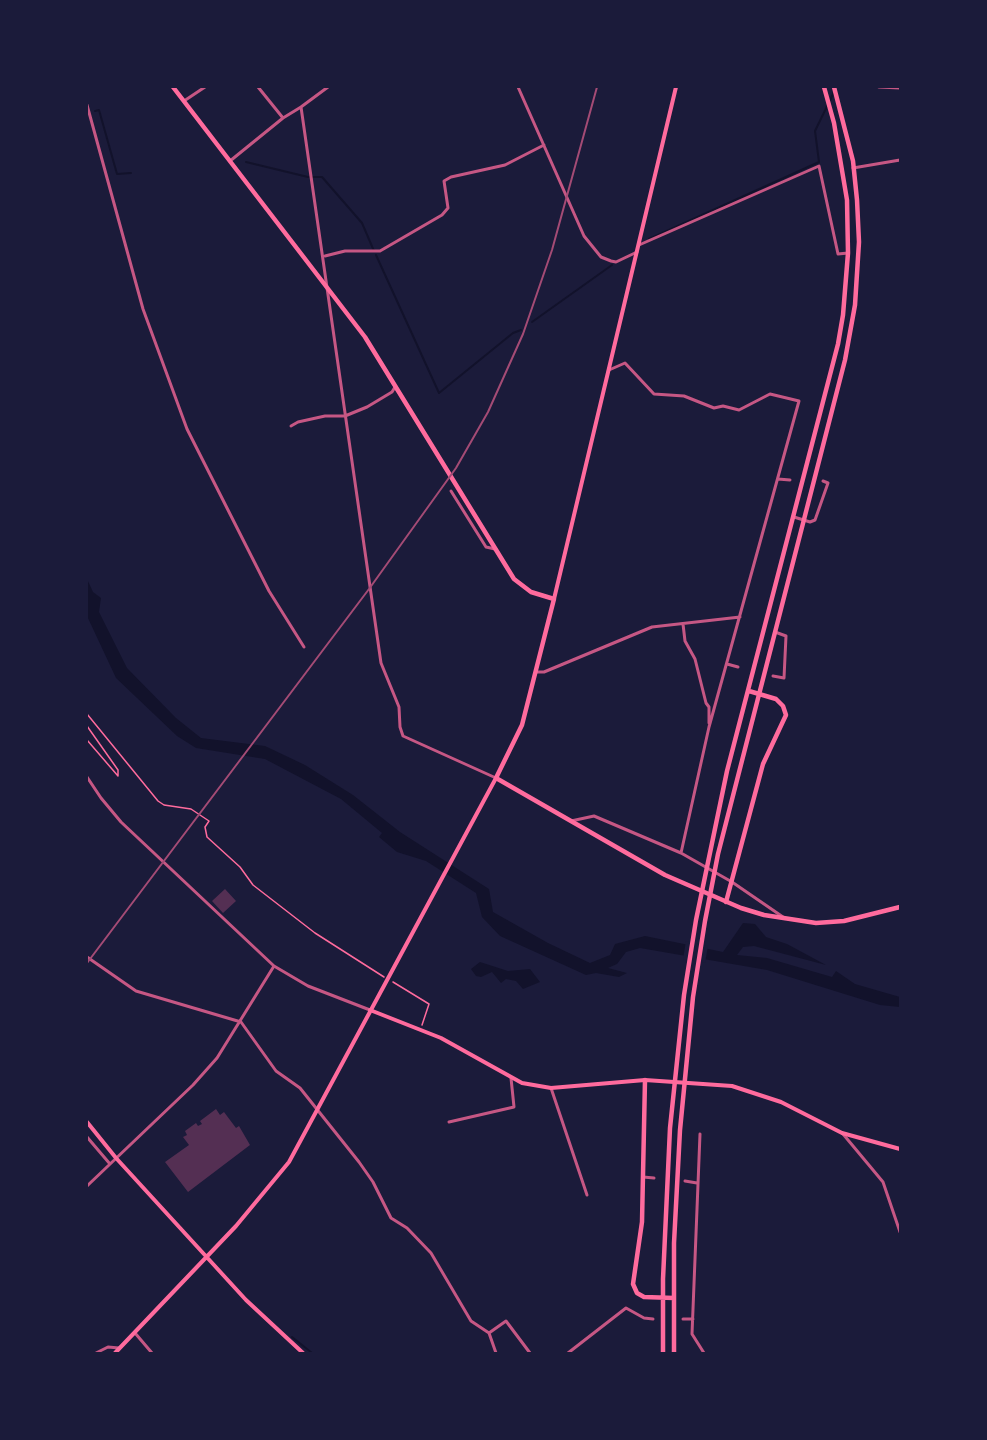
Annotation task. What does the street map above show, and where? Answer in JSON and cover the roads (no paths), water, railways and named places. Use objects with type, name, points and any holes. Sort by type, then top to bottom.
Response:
[{"type":"main road","points":[[173,87],[364,337],[514,579],[524,588],[554,599]]},
{"type":"main road","points":[[115,1353],[207,1258],[279,1176],[318,1110],[496,778],[522,724],[537,672],[676,87]]},
{"type":"main road","points":[[663,1353],[670,1128],[684,995],[710,851],[748,691],[838,344],[848,254],[847,200],[834,123],[824,87]]},
{"type":"main road","points":[[674,1353],[680,1130],[693,997],[718,854],[845,360],[855,305],[859,242],[853,168],[844,120],[834,87]]},
{"type":"main road","points":[[726,902],[763,764],[786,715],[781,702],[748,691]]},
{"type":"main road","points":[[496,778],[664,875],[726,902],[764,915],[816,923],[844,921],[900,907]]},
{"type":"main road","points":[[370,1010],[421,1028],[522,1083],[551,1088],[645,1080],[749,1090],[781,1102],[842,1133],[900,1149]]},
{"type":"main road","points":[[645,1080],[640,1247],[633,1284],[640,1296],[674,1298]]},
{"type":"main road","points":[[87,1122],[116,1158],[207,1258],[268,1322],[303,1353]]},
{"type":"street","points":[[184,101],[205,87]]},
{"type":"street","points":[[258,87],[284,118]]},
{"type":"street","points":[[230,161],[328,87]]},
{"type":"street","points":[[518,87],[584,236],[592,247],[611,261],[616,262],[637,252]]},
{"type":"street","points":[[879,87],[900,88]]},
{"type":"street","points":[[87,105],[143,309],[187,429],[269,591],[304,647]]},
{"type":"street","points":[[301,107],[325,256],[378,650],[384,673],[399,707],[400,733],[408,740],[496,778]]},
{"type":"street","points":[[325,256],[345,251],[380,250],[442,215],[448,208],[444,181],[451,177],[505,165],[544,145]]},
{"type":"street","points":[[853,168],[900,160]]},
{"type":"street","points":[[639,245],[819,166],[838,254],[848,254]]},
{"type":"street","points":[[609,370],[625,363],[654,394],[684,396],[714,408],[723,406],[739,410],[770,394],[800,401],[709,727],[681,853]]},
{"type":"street","points":[[291,426],[298,422],[325,416],[345,416],[392,392],[396,386]]},
{"type":"street","points":[[778,479],[790,480]]},
{"type":"street","points":[[794,517],[815,520],[828,483],[823,481]]},
{"type":"street","points":[[451,491],[486,547],[495,549]]},
{"type":"street","points":[[537,672],[544,672],[638,631],[682,623],[740,617]]},
{"type":"street","points":[[682,623],[685,640],[695,659],[709,707],[709,727]]},
{"type":"street","points":[[773,676],[784,678],[786,636],[775,632]]},
{"type":"street","points":[[727,664],[738,667]]},
{"type":"street","points":[[87,777],[101,798],[122,822],[274,966],[308,986],[370,1010]]},
{"type":"street","points":[[570,821],[594,816],[681,853],[732,882],[784,918]]},
{"type":"street","points":[[87,957],[136,991],[241,1022],[276,1071],[300,1088],[318,1110],[373,1182],[391,1218],[407,1228],[431,1253],[471,1321],[489,1333],[496,1353]]},
{"type":"street","points":[[87,1186],[193,1085],[217,1058],[274,966]]},
{"type":"street","points":[[449,1122],[513,1107],[511,1078]]},
{"type":"street","points":[[551,1088],[587,1195]]},
{"type":"street","points":[[501,1102],[502,1108]]},
{"type":"street","points":[[842,1133],[883,1182],[900,1232]]},
{"type":"street","points":[[700,1134],[692,1334],[704,1353]]},
{"type":"street","points":[[87,1137],[110,1164]]},
{"type":"street","points":[[643,1177],[654,1178]]},
{"type":"street","points":[[685,1182],[697,1182]]},
{"type":"street","points":[[568,1353],[626,1308],[644,1318],[653,1319]]},
{"type":"street","points":[[683,1319],[693,1319]]},
{"type":"street","points":[[489,1333],[506,1322],[530,1353]]},
{"type":"street","points":[[135,1333],[152,1353]]},
{"type":"street","points":[[96,1353],[114,1345],[120,1348]]},
{"type":"waterway","points":[[649,239],[819,162],[815,131],[834,92]]},
{"type":"waterway","points":[[95,111],[99,110],[117,174],[131,173]]},
{"type":"waterway","points":[[246,162],[308,177],[322,177],[362,223],[374,251]]},
{"type":"waterway","points":[[376,255],[439,393],[513,333],[521,330]]},
{"type":"waterway","points":[[532,322],[612,265]]},
{"type":"waterway","points":[[292,1337],[312,1353]]},
{"type":"railway","points":[[87,963],[369,589],[456,468],[488,412],[523,334],[552,250],[597,87]]}]
